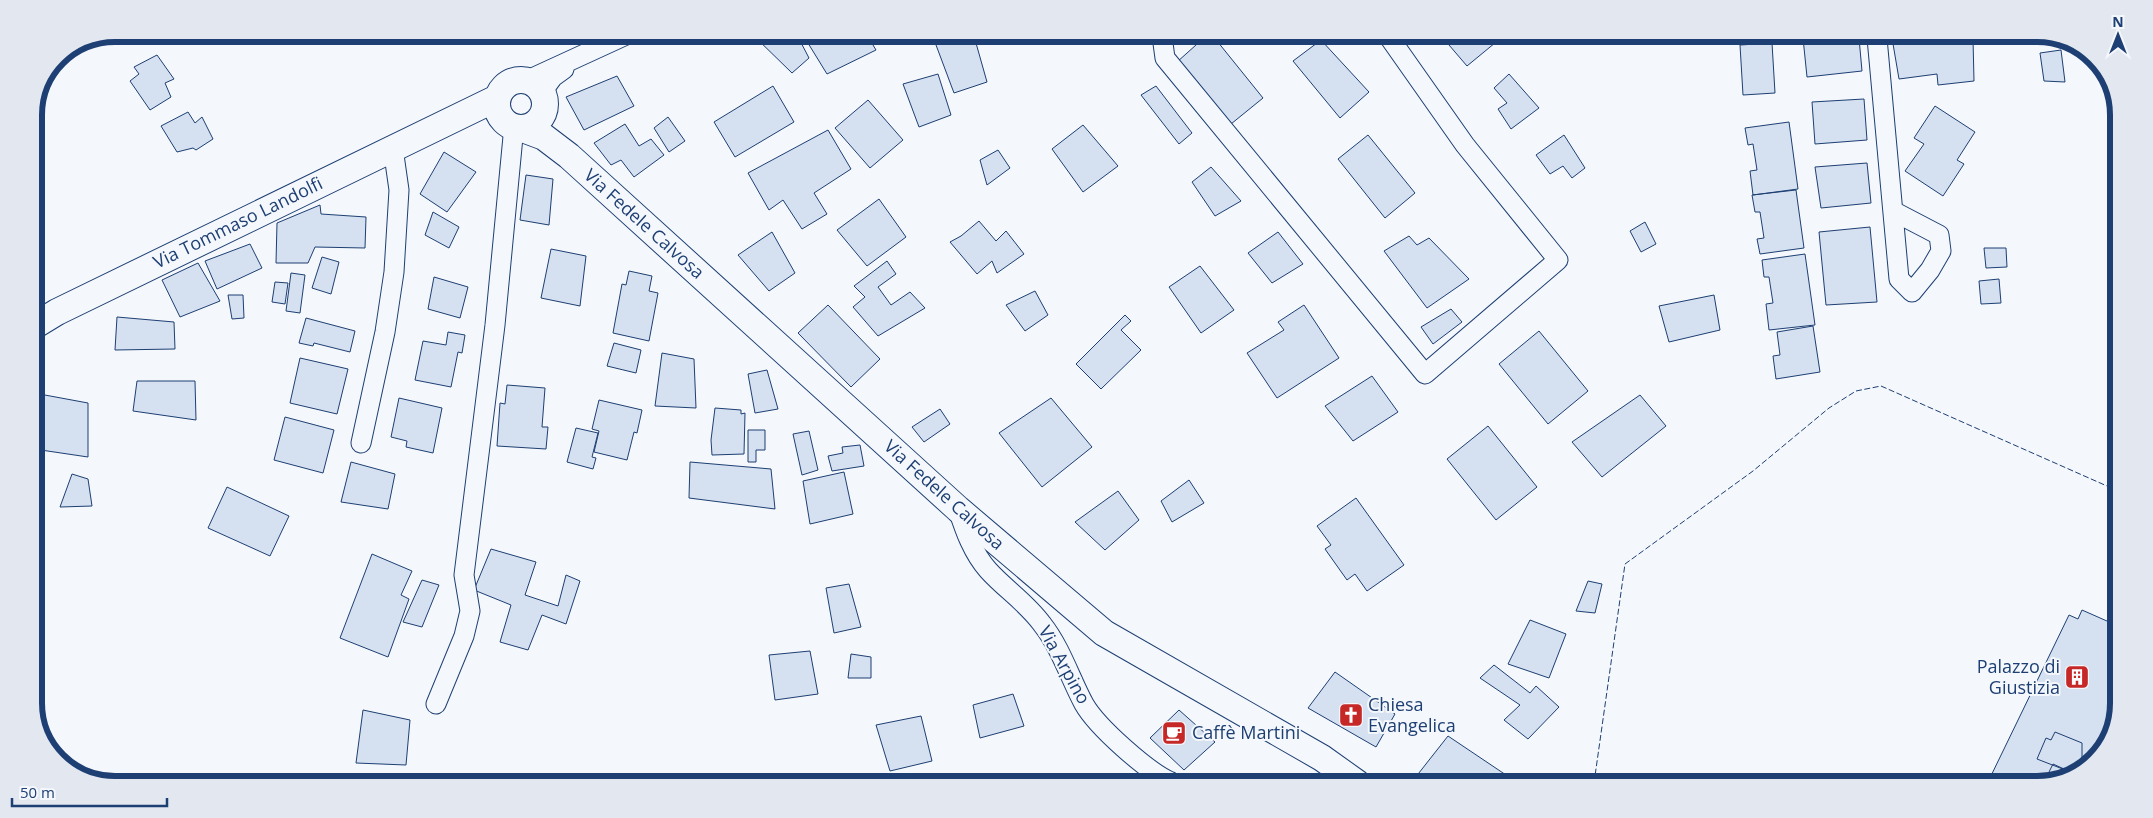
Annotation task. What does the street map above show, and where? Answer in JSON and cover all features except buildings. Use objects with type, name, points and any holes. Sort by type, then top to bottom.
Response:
[{"type":"street","points":[[509,118],[532,126],[539,121],[539,93],[576,58],[611,42]]},
{"type":"street","points":[[1163,42],[1165,58],[1425,374],[1558,260],[1465,145],[1393,42]]},
{"type":"street","points":[[1877,42],[1893,211]]},
{"type":"street","points":[[436,704],[464,636],[470,611],[464,575],[494,333],[509,118],[505,85],[511,81],[539,93]]},
{"type":"street","name":"Via Fedele Calvosa","points":[[539,93],[560,142],[569,156]]},
{"type":"street","name":"Via Fedele Calvosa","points":[[509,118],[544,137],[569,156],[958,510],[1104,633],[1322,758],[1347,776]]},
{"type":"street","name":"Via Tommaso Landolfi","points":[[42,321],[57,312],[444,124],[475,119],[509,118]]},
{"type":"street","points":[[361,444],[385,332],[394,272],[400,190],[393,148]]},
{"type":"street","name":"Via Arpino","points":[[958,510],[966,536],[988,569],[1042,624],[1058,649],[1085,706],[1132,755],[1158,776]]},
{"type":"fence","points":[[1595,776],[1625,564],[1753,471],[1829,408],[1856,391],[1881,386],[2110,487]]},
{"type":"place","name":"Palazzo di Giustizia","points":[[2077,677]]},
{"type":"place","name":"Chiesa Evangelica","points":[[1351,715]]},
{"type":"place","name":"Caffè Martini","points":[[1174,733]]}]
